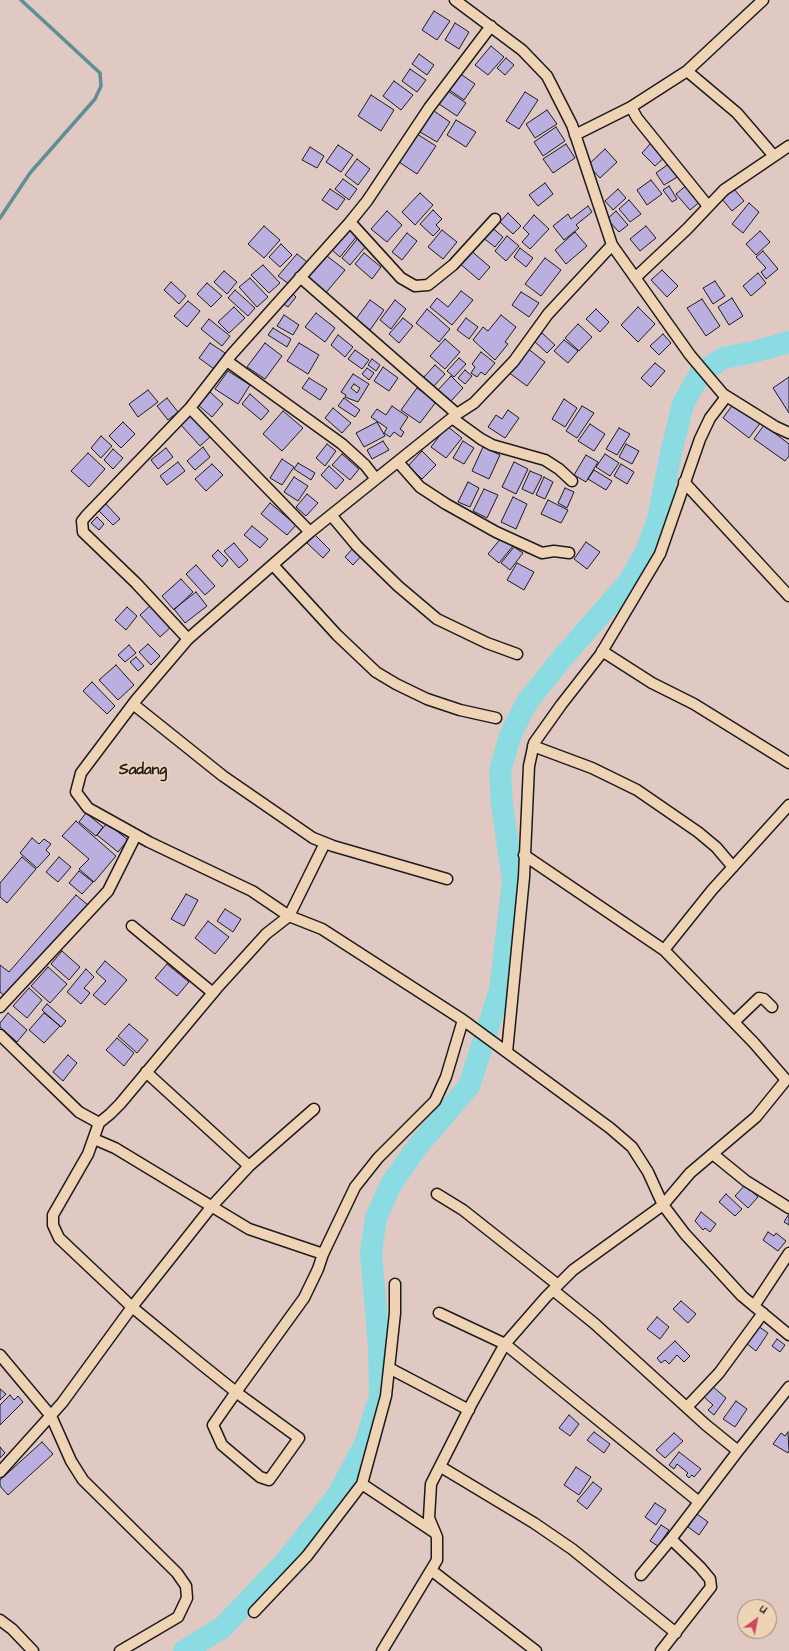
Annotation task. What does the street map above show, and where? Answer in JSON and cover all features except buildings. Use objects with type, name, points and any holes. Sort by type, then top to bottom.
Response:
[{"type":"street","points":[[455,0],[522,50],[547,76],[575,135],[612,245],[690,355],[724,396],[776,427],[789,433]]},
{"type":"street","points":[[575,135],[631,107],[687,71],[763,0]]},
{"type":"street","points":[[188,639],[136,583],[83,532],[82,521],[190,408],[227,360],[350,222],[367,201],[429,108],[491,26]]},
{"type":"street","points":[[687,71],[737,114],[774,156]]},
{"type":"street","points":[[631,107],[637,118],[708,206]]},
{"type":"street","points":[[635,278],[687,229],[724,190],[789,146]]},
{"type":"street","points":[[350,222],[400,278],[414,286],[428,285],[453,265],[495,219]]},
{"type":"street","points":[[612,245],[548,314],[514,360],[474,402],[310,532],[188,639],[132,704],[81,773],[76,792],[88,808],[136,835],[252,891],[289,916],[322,929],[464,1020],[610,1128],[632,1147],[648,1172],[663,1205],[712,1264],[742,1296],[789,1335]]},
{"type":"street","points":[[300,277],[481,439],[492,445],[545,460],[559,469],[572,481]]},
{"type":"street","points":[[227,360],[342,444],[362,462],[376,479]]},
{"type":"street","points":[[503,1049],[524,855],[529,766],[533,746],[541,731],[602,651],[660,554],[700,439],[710,418],[724,396]]},
{"type":"street","points":[[190,408],[310,532]]},
{"type":"street","points":[[398,462],[420,486],[446,504],[496,532],[542,553],[554,551],[569,553]]},
{"type":"street","points":[[684,482],[789,596]]},
{"type":"street","points":[[331,515],[357,546],[398,586],[437,618],[487,643],[517,654]]},
{"type":"street","points":[[272,565],[337,635],[376,672],[396,684],[427,699],[460,710],[496,718]]},
{"type":"street","points":[[602,651],[652,683],[694,704],[789,763]]},
{"type":"street","points":[[132,704],[248,794],[313,838],[325,843],[447,879]]},
{"type":"street","points":[[533,746],[592,768],[637,790],[698,832],[716,847],[733,867]]},
{"type":"street","points":[[664,950],[733,867],[789,805]]},
{"type":"street","points":[[0,1007],[108,891],[136,835]]},
{"type":"street","points":[[325,843],[289,916],[266,934],[213,993],[110,1114],[99,1123],[94,1138],[76,1176],[54,1215],[53,1224],[59,1238],[132,1307],[236,1392],[299,1438],[269,1480],[260,1477],[222,1445],[212,1425],[236,1392],[304,1298],[355,1187],[378,1158],[435,1101],[446,1077],[464,1020]]},
{"type":"street","points":[[382,1651],[437,1560],[437,1537],[429,1518],[428,1504],[431,1484],[441,1467],[468,1410],[505,1344],[555,1287],[573,1270],[663,1205],[690,1173],[714,1155],[756,1117],[787,1079],[664,950],[524,855]]},
{"type":"street","points":[[132,926],[213,993]]},
{"type":"street","points":[[734,1022],[759,998],[764,999],[772,1007]]},
{"type":"street","points":[[0,1035],[79,1112],[99,1123]]},
{"type":"street","points":[[146,1072],[249,1166]]},
{"type":"street","points":[[0,1472],[51,1416],[99,1354],[132,1307],[212,1206],[249,1166],[314,1109]]},
{"type":"street","points":[[94,1138],[115,1148],[249,1229],[323,1254]]},
{"type":"street","points":[[714,1155],[746,1181],[789,1208]]},
{"type":"street","points":[[437,1194],[468,1214],[555,1287],[687,1407],[738,1451]]},
{"type":"street","points":[[754,1306],[789,1253]]},
{"type":"street","points":[[254,1612],[308,1556],[362,1484],[386,1396],[395,1313],[395,1284]]},
{"type":"street","points":[[439,1313],[505,1344],[699,1502]]},
{"type":"street","points":[[687,1407],[719,1373],[763,1314]]},
{"type":"street","points":[[0,1356],[51,1416],[72,1461],[84,1480],[177,1574],[186,1586],[187,1598],[178,1616],[120,1651]]},
{"type":"street","points":[[389,1368],[468,1410]]},
{"type":"street","points":[[641,1575],[671,1539],[789,1387]]},
{"type":"street","points":[[441,1467],[534,1523],[572,1549],[676,1633]]},
{"type":"street","points":[[362,1484],[434,1532]]},
{"type":"street","points":[[661,1651],[712,1587],[710,1579],[700,1567],[671,1539]]},
{"type":"street","points":[[431,1570],[536,1651]]},
{"type":"street","points":[[0,1620],[12,1629],[33,1651]]},
{"type":"waterway","points":[[0,218],[30,173],[95,99],[101,86],[100,73],[21,0]]},
{"type":"waterway","points":[[184,1651],[222,1628],[287,1560],[338,1495],[365,1444],[380,1396],[379,1346],[371,1253],[376,1218],[391,1184],[418,1146],[469,1086],[500,990],[513,881],[502,805],[500,771],[510,736],[527,702],[564,656],[628,583],[646,552],[658,519],[671,453],[683,404],[700,374],[723,358],[753,352],[789,342]]},
{"type":"district","name":"Sadang","points":[[143,771]]}]
